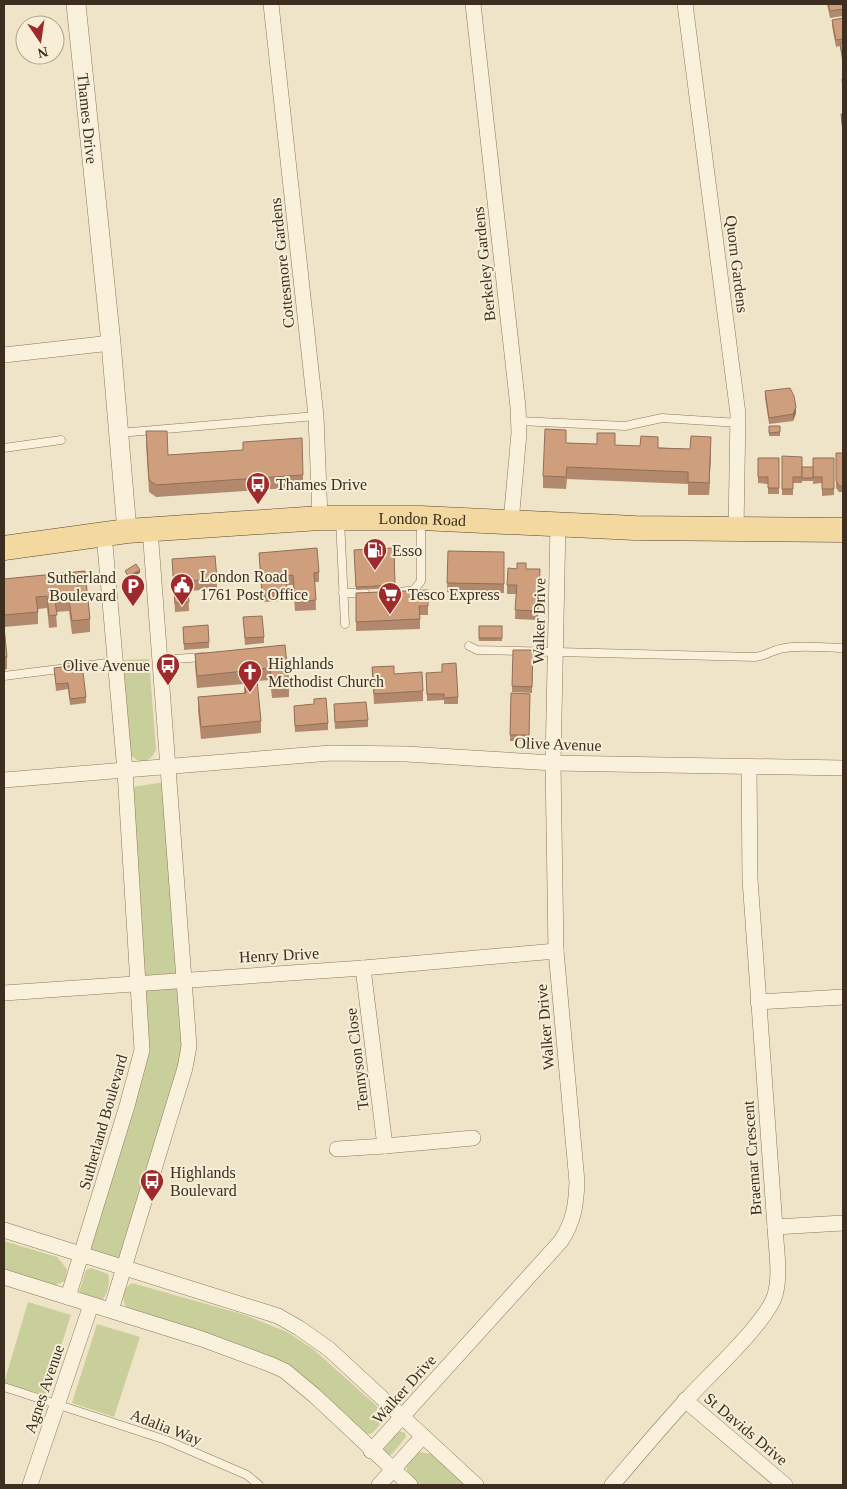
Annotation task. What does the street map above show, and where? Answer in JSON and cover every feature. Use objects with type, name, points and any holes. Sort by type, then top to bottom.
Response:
[{"type":"main road","name":"London Road","points":[[4,548],[138,530],[330,518],[421,518],[736,530],[843,530]]},
{"type":"street","name":"Thames Drive","points":[[76,4],[119,433],[138,530]]},
{"type":"street","name":"Cottesmore Gardens","points":[[271,4],[316,416],[330,518]]},
{"type":"street","name":"Berkeley Gardens","points":[[473,4],[518,421],[511,522]]},
{"type":"street","name":"Quorn Gardens","points":[[685,4],[739,423],[736,530]]},
{"type":"street","points":[[4,355],[111,343]]},
{"type":"street","name":"Walker Drive","points":[[371,1451],[561,1241],[571,1226],[576,1207],[577,1182],[556,951],[553,762],[558,524]]},
{"type":"street","points":[[111,1310],[185,1068],[189,1024],[160,660],[138,530]]},
{"type":"street","name":"Sutherland Boulevard","points":[[68,1297],[140,1063],[142,1035],[125,771],[104,534]]},
{"type":"street","name":"Olive Avenue","points":[[4,780],[298,755],[360,753],[553,762],[843,768]]},
{"type":"street","name":"Braemar Crescent","points":[[612,1485],[685,1400],[742,1341],[769,1308],[775,1296],[777,1283],[775,1227],[750,879],[749,767]]},
{"type":"street","name":"Henry Drive","points":[[4,993],[139,982],[364,968],[556,951]]},
{"type":"street","name":"Tennyson Close","points":[[364,968],[385,1146]]},
{"type":"street","points":[[758,1002],[843,997]]},
{"type":"street","points":[[337,1149],[473,1138]]},
{"type":"street","points":[[775,1227],[843,1223]]},
{"type":"street","points":[[4,1230],[278,1316],[329,1349],[476,1485]]},
{"type":"street","points":[[4,1277],[246,1354],[285,1371],[410,1485]]},
{"type":"street","name":"Agnes Avenue","points":[[30,1485],[91,1305]]},
{"type":"street","name":"St Davids Drive","points":[[685,1400],[785,1485]]},
{"type":"street","points":[[379,1485],[423,1436]]},
{"type":"lane","points":[[119,433],[316,416]]},
{"type":"lane","points":[[518,421],[625,426],[653,418],[662,418],[739,423]]},
{"type":"lane","points":[[4,448],[61,440]]},
{"type":"lane","points":[[330,518],[343,594],[345,624]]},
{"type":"lane","points":[[388,592],[406,592],[418,586],[421,581],[421,518]]},
{"type":"lane","points":[[343,594],[370,593]]},
{"type":"lane","points":[[469,646],[478,650],[556,654],[755,657],[765,656],[780,649],[791,647],[843,648]]},
{"type":"lane","points":[[160,660],[214,656]]},
{"type":"lane","points":[[4,676],[115,662]]},
{"type":"lane","name":"Adalia Way","points":[[4,1387],[58,1403],[166,1440],[248,1475],[259,1485]]},
{"type":"green space","points":[[149,659],[156,750],[150,759],[142,761],[134,758],[128,750],[120,660]]},
{"type":"green space","points":[[165,782],[187,1046],[122,1267],[83,1255],[139,1069],[132,787]]},
{"type":"green space","points":[[4,1241],[57,1257],[67,1269],[65,1281],[51,1287],[4,1272]]},
{"type":"green space","points":[[91,1268],[108,1274],[108,1290],[99,1303],[81,1296],[79,1292],[86,1270]]},
{"type":"green space","points":[[132,1283],[245,1315],[287,1332],[313,1349],[379,1408],[381,1420],[379,1425],[371,1434],[360,1433],[293,1371],[130,1312],[123,1296],[125,1289]]},
{"type":"green space","points":[[28,1302],[71,1315],[45,1395],[4,1383]]},
{"type":"green space","points":[[97,1324],[140,1337],[114,1417],[72,1403]]},
{"type":"green space","points":[[399,1431],[405,1433],[406,1437],[392,1454],[388,1456],[383,1453],[384,1449]]},
{"type":"green space","points":[[420,1452],[431,1454],[465,1485],[419,1485],[408,1474],[406,1465],[412,1457]]},
{"type":"building","points":[[828,4],[843,4],[843,9],[830,11]]},
{"type":"building","points":[[843,18],[843,39],[836,40],[832,20]]},
{"type":"building","points":[[843,43],[843,60],[840,44]]},
{"type":"building","points":[[790,388],[796,407],[793,414],[769,418],[765,391]]},
{"type":"building","points":[[769,426],[780,426],[780,432],[769,433]]},
{"type":"building","points":[[545,429],[566,430],[566,443],[597,444],[597,433],[615,433],[615,445],[640,446],[641,436],[658,437],[658,448],[690,449],[691,436],[711,437],[709,483],[688,482],[688,472],[567,467],[566,477],[543,476]]},
{"type":"building","points":[[146,431],[167,431],[168,455],[243,450],[243,442],[302,438],[303,475],[156,485],[149,480]]},
{"type":"building","points":[[836,453],[843,453],[843,486],[839,486],[836,481]]},
{"type":"building","points":[[782,456],[802,457],[802,477],[793,477],[793,489],[782,489]]},
{"type":"building","points":[[758,458],[779,458],[779,488],[768,488],[768,477],[758,477]]},
{"type":"building","points":[[813,458],[834,458],[834,489],[822,489],[822,477],[813,477]]},
{"type":"building","points":[[802,467],[813,467],[813,478],[802,478]]},
{"type":"building","points":[[317,548],[319,572],[314,573],[316,600],[295,602],[293,575],[286,576],[287,591],[262,593],[259,553]]},
{"type":"building","name":"Esso","points":[[394,548],[395,585],[356,587],[354,550]]},
{"type":"building","points":[[448,551],[504,552],[504,584],[447,583]]},
{"type":"building","points":[[215,556],[217,579],[187,581],[189,602],[175,603],[172,559]]},
{"type":"building","points":[[517,563],[526,563],[526,569],[540,569],[538,611],[515,610],[517,585],[507,585],[508,568],[517,569]]},
{"type":"building","points":[[136,564],[140,570],[128,576],[125,571]]},
{"type":"building","points":[[85,571],[90,619],[72,621],[69,599],[55,600],[57,615],[49,616],[47,596],[36,597],[38,612],[4,615],[4,579]]},
{"type":"building","name":"Tesco Express","points":[[428,590],[428,606],[419,606],[420,619],[356,622],[356,593]]},
{"type":"building","points":[[262,616],[264,637],[245,638],[243,617]]},
{"type":"building","points":[[208,625],[209,642],[184,644],[183,627]]},
{"type":"building","points":[[479,626],[502,626],[502,638],[479,638]]},
{"type":"building","points":[[4,627],[7,657],[4,657]]},
{"type":"building","points":[[285,645],[289,685],[272,686],[270,668],[256,669],[261,721],[201,727],[198,697],[246,693],[244,671],[197,676],[195,654]]},
{"type":"building","points":[[513,650],[533,650],[532,687],[512,686]]},
{"type":"building","points":[[456,663],[458,697],[444,698],[444,694],[427,694],[426,673],[442,672],[442,664]]},
{"type":"building","points":[[82,664],[86,697],[70,699],[68,683],[56,684],[54,668]]},
{"type":"building","points":[[394,666],[394,674],[422,672],[423,691],[374,694],[372,667]]},
{"type":"building","points":[[511,693],[530,694],[529,735],[510,735]]},
{"type":"building","points":[[326,698],[328,723],[295,726],[294,706],[314,704],[314,699]]},
{"type":"building","points":[[366,702],[368,720],[335,722],[334,704]]},
{"type":"place","name":"Thames Drive","points":[[258,505]]},
{"type":"place","name":"Esso","points":[[375,571]]},
{"type":"place","name":"London Road 1761 Post Office","points":[[182,606]]},
{"type":"place","name":"Sutherland Boulevard","points":[[133,607]]},
{"type":"place","name":"Tesco Express","points":[[390,615]]},
{"type":"place","name":"Olive Avenue","points":[[168,686]]},
{"type":"place","name":"Highlands Methodist Church","points":[[250,693]]},
{"type":"place","name":"Highlands Boulevard","points":[[152,1202]]}]
